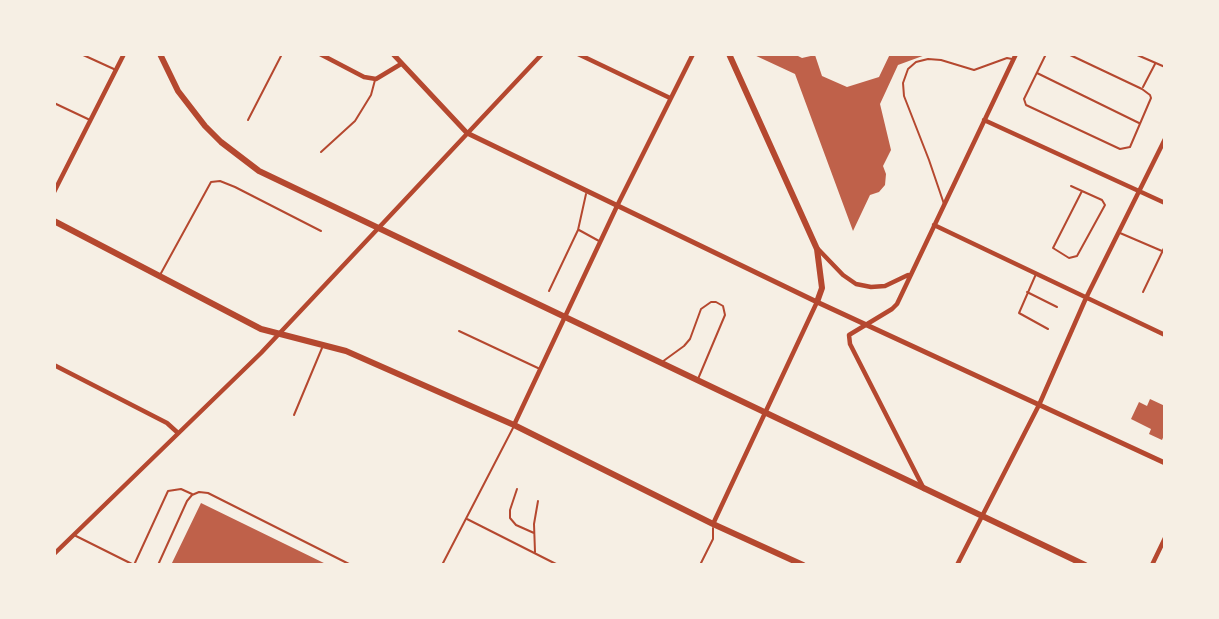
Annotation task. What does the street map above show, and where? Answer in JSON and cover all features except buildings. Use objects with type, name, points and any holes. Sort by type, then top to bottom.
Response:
[{"type":"main road","points":[[160,54],[191,109],[221,142],[259,171],[1085,565]]},
{"type":"main road","points":[[729,54],[817,249],[822,288],[817,302]]},
{"type":"main road","points":[[54,221],[261,329],[346,351],[514,425],[713,524],[803,565]]},
{"type":"street","points":[[54,192],[124,54]]},
{"type":"street","points":[[320,54],[364,77],[376,79],[401,64]]},
{"type":"street","points":[[393,54],[467,133],[867,326],[1165,463]]},
{"type":"street","points":[[578,54],[670,98]]},
{"type":"street","points":[[514,425],[692,54]]},
{"type":"street","points":[[54,554],[279,333],[380,229],[538,55]]},
{"type":"street","points":[[925,490],[850,344],[849,335],[892,309],[1014,57]]},
{"type":"street","points":[[984,120],[1165,203]]},
{"type":"street","points":[[957,565],[1039,405],[1086,298],[1165,139]]},
{"type":"street","points":[[934,225],[1165,335]]},
{"type":"street","points":[[817,249],[856,284],[871,288],[886,286],[909,275]]},
{"type":"street","points":[[713,524],[817,302]]},
{"type":"street","points":[[54,365],[167,423],[178,433]]},
{"type":"street","points":[[1152,565],[1165,538]]},
{"type":"lane","points":[[82,54],[116,70]]},
{"type":"lane","points":[[248,120],[282,54]]},
{"type":"lane","points":[[1046,54],[1024,99],[1026,105],[1120,149],[1129,147],[1150,98],[1147,92],[1068,54]]},
{"type":"lane","points":[[1135,54],[1165,67]]},
{"type":"lane","points":[[944,205],[904,96],[903,83],[908,69],[916,62],[928,59],[974,70],[1014,57]]},
{"type":"lane","points":[[1142,89],[1155,63]]},
{"type":"lane","points":[[1037,74],[1140,123]]},
{"type":"lane","points":[[321,152],[355,121],[371,95],[376,79]]},
{"type":"lane","points":[[54,103],[90,120]]},
{"type":"lane","points":[[159,276],[211,182],[220,181],[235,187],[321,231]]},
{"type":"lane","points":[[1070,186],[1082,191],[1102,200],[1105,205],[1077,256],[1069,258],[1053,248],[1082,191]]},
{"type":"lane","points":[[549,291],[578,230],[587,190]]},
{"type":"lane","points":[[578,230],[600,242]]},
{"type":"lane","points":[[1119,232],[1162,251]]},
{"type":"lane","points":[[1143,292],[1165,246]]},
{"type":"lane","points":[[1036,274],[1019,313],[1048,329]]},
{"type":"lane","points":[[1027,292],[1057,307]]},
{"type":"lane","points":[[661,362],[690,339],[701,309],[710,302],[716,302],[723,306],[725,315],[698,380]]},
{"type":"lane","points":[[459,331],[541,369]]},
{"type":"lane","points":[[294,415],[323,344]]},
{"type":"lane","points":[[442,565],[514,425]]},
{"type":"lane","points":[[74,535],[133,565],[167,491],[181,489],[192,495]]},
{"type":"lane","points":[[517,489],[510,518],[516,525],[534,533]]},
{"type":"lane","points":[[158,565],[187,501],[199,492],[208,493],[351,565]]},
{"type":"lane","points":[[535,553],[535,511],[538,501]]},
{"type":"lane","points":[[466,519],[558,565]]},
{"type":"lane","points":[[700,565],[713,539],[713,524]]},
{"type":"lane","points":[[544,565],[547,559]]}]
